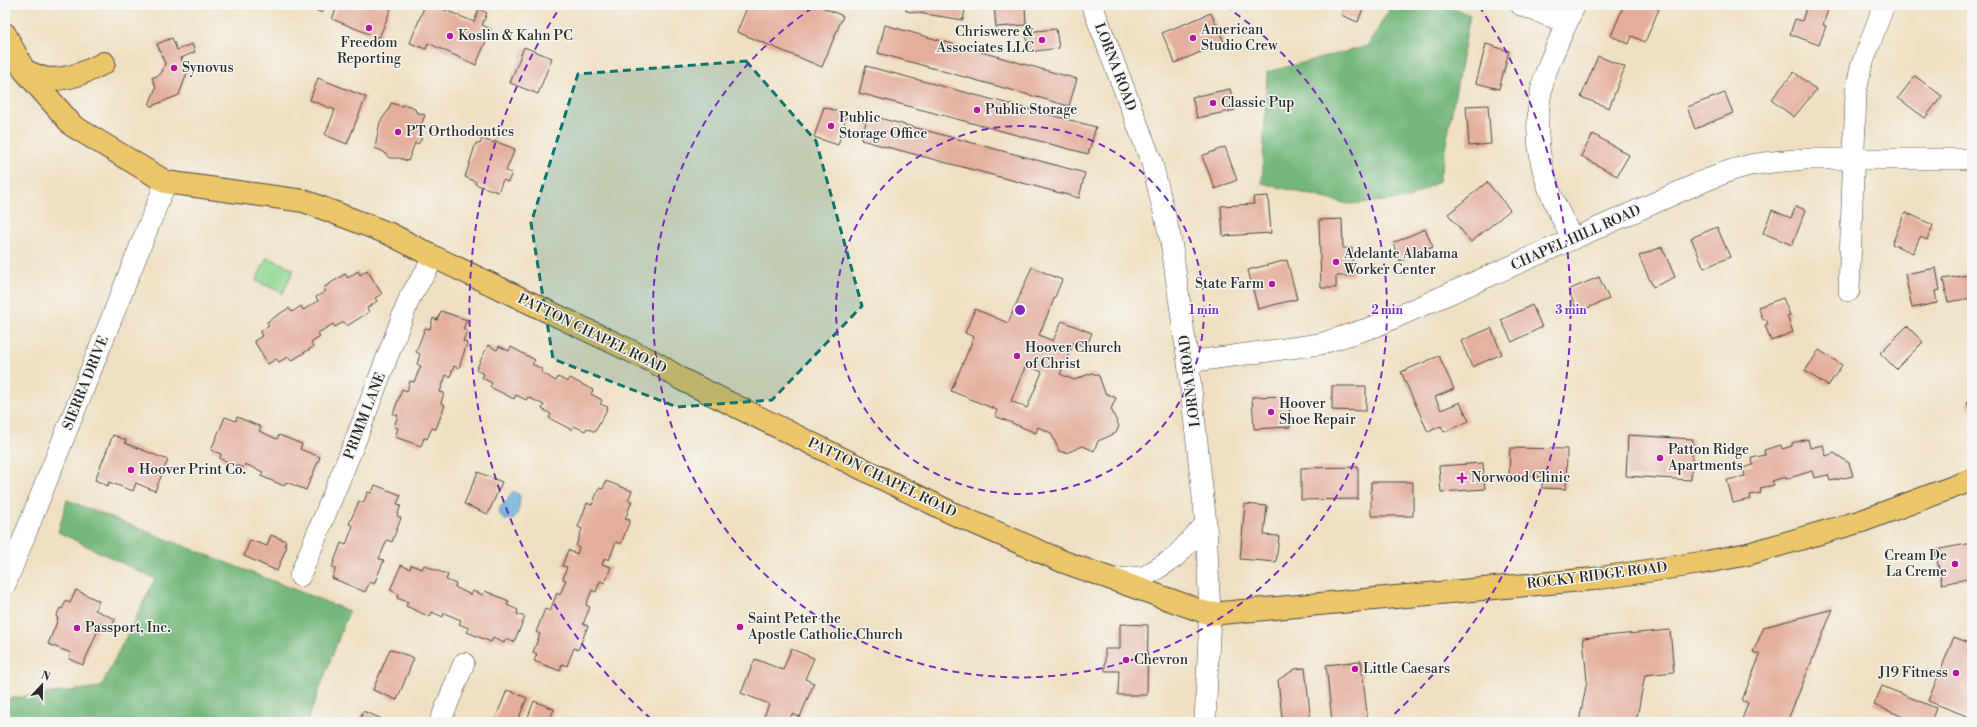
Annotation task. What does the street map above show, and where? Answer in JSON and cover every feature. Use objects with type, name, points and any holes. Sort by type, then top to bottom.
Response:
[{"type":"main road","name":"PATTON CHAPEL ROAD","points":[[5,34],[24,70],[73,126],[166,182],[304,201],[390,234],[432,256],[656,363],[681,379],[954,514],[1064,562],[1210,614]]},
{"type":"main road","points":[[24,70],[45,78],[66,77],[85,73],[104,63]]},
{"type":"main road","name":"ROCKY RIDGE ROAD","points":[[1210,614],[1593,579],[1702,563],[1748,554],[1862,521],[1972,480]]},
{"type":"street","name":"LORNA ROAD","points":[[1092,5],[1152,163],[1170,241],[1188,362],[1206,524],[1210,614],[1204,722]]},
{"type":"street","points":[[1520,5],[1571,14],[1546,73],[1539,102],[1538,129],[1540,157],[1549,189],[1572,239]]},
{"type":"street","points":[[1849,292],[1856,92],[1861,67],[1884,5]]},
{"type":"street","name":"CHAPEL HILL ROAD","points":[[1188,362],[1320,344],[1349,336],[1404,315],[1697,184],[1750,165],[1806,159],[1972,159]]},
{"type":"street","name":"SIERRA DRIVE","points":[[5,585],[166,182]]},
{"type":"street","name":"PRIMM LANE","points":[[300,576],[356,439],[410,297],[432,256]]},
{"type":"street","points":[[1111,579],[1144,577],[1174,558],[1206,524]]},
{"type":"street","points":[[440,722],[464,663]]},
{"type":"highlighted area","points":[[746,61],[816,141],[862,306],[772,400],[677,407],[553,359],[531,223],[578,74]]},
{"type":"green space","points":[[1392,5],[1443,5],[1470,15],[1439,181],[1408,199],[1348,204],[1262,183],[1267,72],[1368,46]]},
{"type":"green space","points":[[267,257],[294,269],[283,293],[256,281]]},
{"type":"green space","points":[[67,500],[349,611],[307,722],[5,722],[5,699],[101,687],[155,579],[58,532]]},
{"type":"water","points":[[513,491],[520,495],[519,509],[514,519],[505,520],[499,513],[500,507],[507,501]]},
{"type":"building","points":[[304,5],[326,5],[322,13]]},
{"type":"building","name":"Freedom Reporting","points":[[338,5],[392,6],[379,38],[332,19]]},
{"type":"building","name":"Koslin & Kahn PC","points":[[425,5],[433,5],[474,22],[479,9],[487,13],[482,25],[491,29],[476,65],[428,43],[426,49],[410,43]]},
{"type":"building","points":[[748,5],[817,5],[843,16],[822,67],[737,32]]},
{"type":"building","points":[[907,5],[966,5],[963,20],[906,11]]},
{"type":"building","points":[[994,5],[1025,5],[1026,25],[996,27]]},
{"type":"building","points":[[1337,5],[1364,5],[1358,22],[1341,15],[1344,8]]},
{"type":"building","points":[[1624,5],[1650,5],[1659,9],[1645,42],[1632,36],[1629,44],[1611,36]]},
{"type":"building","points":[[1807,5],[1823,5],[1829,7],[1823,25],[1826,26],[1819,45],[1790,34],[1795,19],[1802,21]]},
{"type":"building","name":"American Studio Crew","points":[[1211,13],[1224,42],[1175,63],[1162,33]]},
{"type":"building","name":"Public Storage","points":[[885,25],[1077,79],[1069,106],[878,53]]},
{"type":"building","name":"Chriswere & Associates LLC","points":[[1056,29],[1059,48],[1028,52],[1026,32]]},
{"type":"building","name":"Synovus","points":[[172,38],[177,50],[192,44],[195,52],[181,58],[187,73],[179,95],[152,106],[149,105],[156,87],[152,78],[161,74],[165,64],[157,44]]},
{"type":"building","points":[[1486,44],[1509,51],[1499,89],[1476,83]]},
{"type":"building","points":[[524,47],[552,58],[538,94],[510,83]]},
{"type":"building","points":[[1598,56],[1625,67],[1609,108],[1581,97]]},
{"type":"building","name":"Public Storage","points":[[866,66],[1096,127],[1088,154],[859,93]]},
{"type":"building","points":[[1794,72],[1816,90],[1794,117],[1771,100]]},
{"type":"building","points":[[1915,76],[1942,96],[1925,118],[1898,98]]},
{"type":"building","points":[[318,78],[366,97],[347,144],[325,135],[335,110],[310,100]]},
{"type":"building","name":"Classic Pup","points":[[1230,89],[1235,110],[1197,118],[1192,97]]},
{"type":"building","points":[[1725,93],[1733,113],[1695,129],[1687,107]]},
{"type":"building","name":"PT Orthodontics","points":[[391,103],[401,106],[411,106],[416,112],[425,115],[418,133],[422,135],[421,140],[418,144],[415,143],[408,161],[399,158],[389,158],[384,152],[375,148],[380,122],[388,111]]},
{"type":"building","points":[[1488,105],[1491,144],[1469,146],[1466,106]]},
{"type":"building","name":"Public Storage Office","points":[[824,107],[847,114],[838,145],[814,137]]},
{"type":"building","name":"Public Storage","points":[[868,115],[1085,173],[1079,198],[861,140]]},
{"type":"building","points":[[1593,134],[1629,155],[1617,176],[1581,156]]},
{"type":"building","points":[[482,139],[494,143],[494,141],[515,149],[506,171],[512,173],[508,182],[503,180],[498,192],[475,184],[476,182],[465,177],[476,143],[480,144]]},
{"type":"building","points":[[1225,147],[1237,180],[1215,189],[1202,156]]},
{"type":"building","points":[[1487,182],[1510,210],[1471,242],[1448,214]]},
{"type":"building","points":[[1268,196],[1271,233],[1223,236],[1221,206],[1254,204],[1253,197]]},
{"type":"building","points":[[1796,206],[1806,210],[1792,245],[1763,233],[1772,210],[1791,218]]},
{"type":"building","points":[[1905,212],[1933,225],[1927,240],[1920,237],[1913,253],[1892,244]]},
{"type":"building","name":"Adelante Alabama Worker Center","points":[[1342,219],[1343,248],[1352,248],[1353,276],[1336,276],[1336,288],[1321,288],[1319,220]]},
{"type":"building","points":[[1717,227],[1730,257],[1704,268],[1691,238]]},
{"type":"building","points":[[1425,229],[1433,247],[1400,261],[1393,243]]},
{"type":"building","points":[[1662,247],[1675,277],[1653,287],[1639,256]]},
{"type":"building","name":"State Farm","points":[[1287,260],[1297,299],[1258,309],[1248,270]]},
{"type":"building","name":"Hoover Church of Christ","points":[[1032,267],[1062,280],[1039,335],[1053,341],[1062,321],[1092,333],[1086,347],[1074,342],[1060,374],[1074,380],[1092,373],[1099,376],[1105,393],[1116,398],[1111,409],[1119,426],[1116,433],[1098,441],[1094,451],[1083,446],[1066,453],[1059,451],[1051,433],[1038,427],[1036,433],[995,416],[997,410],[951,391],[974,337],[965,333],[975,309],[1008,323]],"holes":[[[1026,365],[1042,372],[1027,408],[1011,401]]]},
{"type":"building","points":[[1936,268],[1940,290],[1935,291],[1937,303],[1912,308],[1905,274]]},
{"type":"building","points":[[367,270],[382,294],[375,298],[377,301],[367,308],[369,312],[347,326],[344,322],[335,327],[333,324],[318,333],[320,337],[311,343],[313,347],[291,361],[288,357],[279,362],[276,359],[268,364],[254,341],[262,336],[260,332],[269,326],[267,322],[289,308],[292,312],[301,306],[303,310],[318,301],[316,297],[326,291],[323,288],[345,274],[348,278],[358,271],[360,275]]},
{"type":"building","points":[[1968,275],[1972,298],[1948,302],[1943,279]]},
{"type":"building","points":[[1599,277],[1609,299],[1578,312],[1568,290]]},
{"type":"building","points":[[1783,298],[1790,315],[1787,316],[1793,332],[1771,341],[1765,325],[1768,324],[1766,319],[1763,320],[1758,307]]},
{"type":"building","points":[[1532,305],[1542,327],[1512,342],[1501,320]]},
{"type":"building","points":[[441,311],[467,320],[463,329],[467,331],[463,341],[467,343],[459,368],[454,366],[450,377],[446,375],[440,392],[444,393],[441,403],[445,405],[436,429],[432,428],[427,439],[424,438],[421,446],[395,437],[398,428],[394,427],[398,415],[393,414],[402,389],[407,391],[410,381],[414,382],[421,366],[417,364],[420,354],[416,352],[425,328],[430,329],[433,318],[437,320]]},
{"type":"building","points":[[1907,326],[1923,342],[1896,369],[1880,353]]},
{"type":"building","points":[[1491,328],[1502,354],[1472,367],[1461,341]]},
{"type":"building","points":[[488,345],[497,350],[499,346],[509,351],[511,347],[535,360],[532,364],[542,369],[541,372],[556,381],[558,377],[568,382],[570,378],[593,390],[591,394],[602,400],[600,404],[608,407],[595,432],[587,428],[585,431],[574,426],[572,430],[549,418],[551,414],[542,409],[544,405],[528,397],[526,400],[516,395],[514,399],[490,387],[492,383],[482,378],[484,374],[476,370]]},
{"type":"building","points":[[1819,350],[1842,365],[1828,386],[1805,371]]},
{"type":"building","points":[[1439,356],[1454,389],[1435,397],[1441,410],[1460,402],[1469,421],[1444,432],[1441,426],[1428,432],[1401,372]]},
{"type":"building","points":[[1332,386],[1366,386],[1366,411],[1332,410]]},
{"type":"building","name":"Hoover Shoe Repair","points":[[1289,396],[1290,427],[1254,429],[1252,397]]},
{"type":"building","points":[[1972,401],[1972,414],[1967,403]]},
{"type":"building","points":[[225,417],[236,421],[237,417],[261,427],[259,431],[277,439],[279,435],[302,444],[300,449],[320,457],[306,490],[286,482],[284,486],[261,476],[263,472],[245,464],[243,468],[220,459],[221,454],[211,450]]},
{"type":"building","name":"Hoover Print Co.","points":[[113,435],[126,440],[125,443],[168,460],[155,491],[136,483],[133,491],[109,482],[108,486],[95,480]]},
{"type":"building","name":"Patton Ridge Apartments","points":[[1628,435],[1693,439],[1691,480],[1626,476]]},
{"type":"building","points":[[1808,439],[1810,448],[1823,445],[1826,456],[1834,453],[1849,463],[1853,476],[1830,481],[1828,475],[1814,478],[1812,471],[1786,479],[1785,477],[1772,481],[1774,485],[1760,488],[1761,493],[1750,495],[1751,499],[1733,503],[1727,480],[1745,476],[1743,468],[1753,465],[1752,458],[1765,455],[1764,450],[1781,445],[1782,449],[1792,446],[1792,443]]},
{"type":"building","points":[[1510,448],[1567,449],[1566,489],[1542,488],[1542,477],[1509,476]]},
{"type":"building","name":"Norwood Clinic","points":[[1483,463],[1485,489],[1441,492],[1439,466]]},
{"type":"building","points":[[1358,467],[1358,499],[1301,500],[1301,468]]},
{"type":"building","points":[[478,472],[502,482],[488,514],[464,504]]},
{"type":"building","points":[[606,481],[632,491],[628,500],[632,501],[625,519],[630,520],[621,544],[616,542],[609,560],[605,558],[602,564],[611,567],[605,583],[600,581],[596,592],[592,590],[586,605],[590,607],[583,624],[588,626],[578,650],[574,648],[567,666],[562,664],[560,671],[534,661],[537,654],[533,652],[540,634],[536,632],[545,609],[550,611],[557,593],[560,595],[566,580],[563,579],[567,567],[562,566],[568,550],[577,554],[579,548],[576,546],[582,529],[578,527],[587,503],[592,505],[599,488],[603,489]]},
{"type":"building","points":[[1371,482],[1413,482],[1413,516],[1371,516]]},
{"type":"building","points":[[375,485],[401,495],[397,504],[401,505],[397,516],[401,518],[392,542],[387,540],[379,559],[384,560],[374,584],[370,582],[365,592],[332,578],[336,568],[332,567],[341,543],[346,545],[353,526],[349,524],[359,501],[363,503],[368,492],[372,493]]},
{"type":"building","points":[[1245,504],[1267,506],[1264,535],[1279,536],[1276,562],[1240,559]]},
{"type":"building","points":[[271,535],[286,541],[284,545],[287,546],[277,571],[244,556],[250,540],[267,546]]},
{"type":"building","name":"Cream De La Creme","points":[[1972,543],[1972,578],[1942,584],[1935,550]]},
{"type":"building","points":[[401,565],[410,569],[411,565],[422,569],[424,565],[448,575],[446,580],[456,584],[455,587],[471,595],[473,591],[483,595],[485,591],[509,601],[507,605],[518,610],[517,614],[525,617],[514,642],[506,639],[504,643],[493,638],[491,642],[467,632],[469,628],[459,624],[461,620],[444,613],[443,617],[432,612],[430,617],[406,606],[408,602],[397,598],[399,594],[390,590]]},
{"type":"building","name":"Passport, Inc.","points":[[76,590],[99,601],[95,610],[115,619],[111,628],[101,623],[83,665],[69,659],[71,653],[48,644],[58,618],[56,617],[60,608],[62,609],[66,601],[70,603]]},
{"type":"building","points":[[1833,609],[1787,722],[1741,722],[1748,703],[1742,700],[1760,655],[1753,652],[1764,627]]},
{"type":"building","name":"Chevron","points":[[1120,624],[1148,625],[1147,695],[1118,695],[1119,671],[1105,671],[1105,649],[1120,649]]},
{"type":"building","points":[[1670,630],[1674,672],[1645,675],[1636,722],[1579,722],[1587,681],[1583,638]]},
{"type":"building","name":"J19 Fitness","points":[[1954,637],[1972,644],[1972,718],[1928,701]]},
{"type":"building","points":[[390,649],[414,658],[397,700],[373,690]]},
{"type":"building","points":[[791,649],[814,658],[805,679],[814,683],[800,717],[792,714],[788,722],[762,722],[769,704],[741,693],[755,659],[783,670]]},
{"type":"building","points":[[1361,661],[1368,722],[1332,722],[1326,665]]},
{"type":"building","points":[[1305,668],[1311,722],[1279,722],[1279,719],[1282,718],[1278,680],[1295,669]]},
{"type":"building","points":[[1882,686],[1936,708],[1931,722],[1916,722],[1874,705]]},
{"type":"building","points":[[507,690],[527,698],[517,722],[494,722]]},
{"type":"building","points":[[534,701],[554,709],[549,722],[541,722],[528,717]]},
{"type":"building","points":[[363,711],[387,721],[387,722],[359,722]]},
{"type":"place","name":"Freedom Reporting","points":[[369,28]]},
{"type":"place","name":"Koslin & Kahn PC","points":[[450,36]]},
{"type":"place","name":"American Studio Crew","points":[[1193,38]]},
{"type":"place","name":"Chriswere & Associates LLC","points":[[1042,40]]},
{"type":"place","name":"Synovus","points":[[174,68]]},
{"type":"place","name":"Classic Pup","points":[[1213,103]]},
{"type":"place","name":"Public Storage","points":[[977,110]]},
{"type":"place","name":"Public Storage Office","points":[[831,126]]},
{"type":"place","name":"PT Orthodontics","points":[[398,132]]},
{"type":"place","name":"Adelante Alabama Worker Center","points":[[1336,262]]},
{"type":"place","name":"State Farm","points":[[1272,284]]},
{"type":"place","name":"Hoover Church of Christ","points":[[1017,356]]},
{"type":"place","name":"Hoover Shoe Repair","points":[[1271,412]]},
{"type":"place","name":"Patton Ridge Apartments","points":[[1660,458]]},
{"type":"place","name":"Hoover Print Co.","points":[[131,470]]},
{"type":"place","name":"Norwood Clinic","points":[[1462,478]]},
{"type":"place","name":"Cream De La Creme","points":[[1955,564]]},
{"type":"place","name":"Saint Peter the Apostle Catholic Church","points":[[740,627]]},
{"type":"place","name":"Passport, Inc.","points":[[77,628]]},
{"type":"place","name":"Chevron","points":[[1126,660]]},
{"type":"place","name":"Little Caesars","points":[[1355,669]]},
{"type":"place","name":"J19 Fitness","points":[[1956,673]]}]
